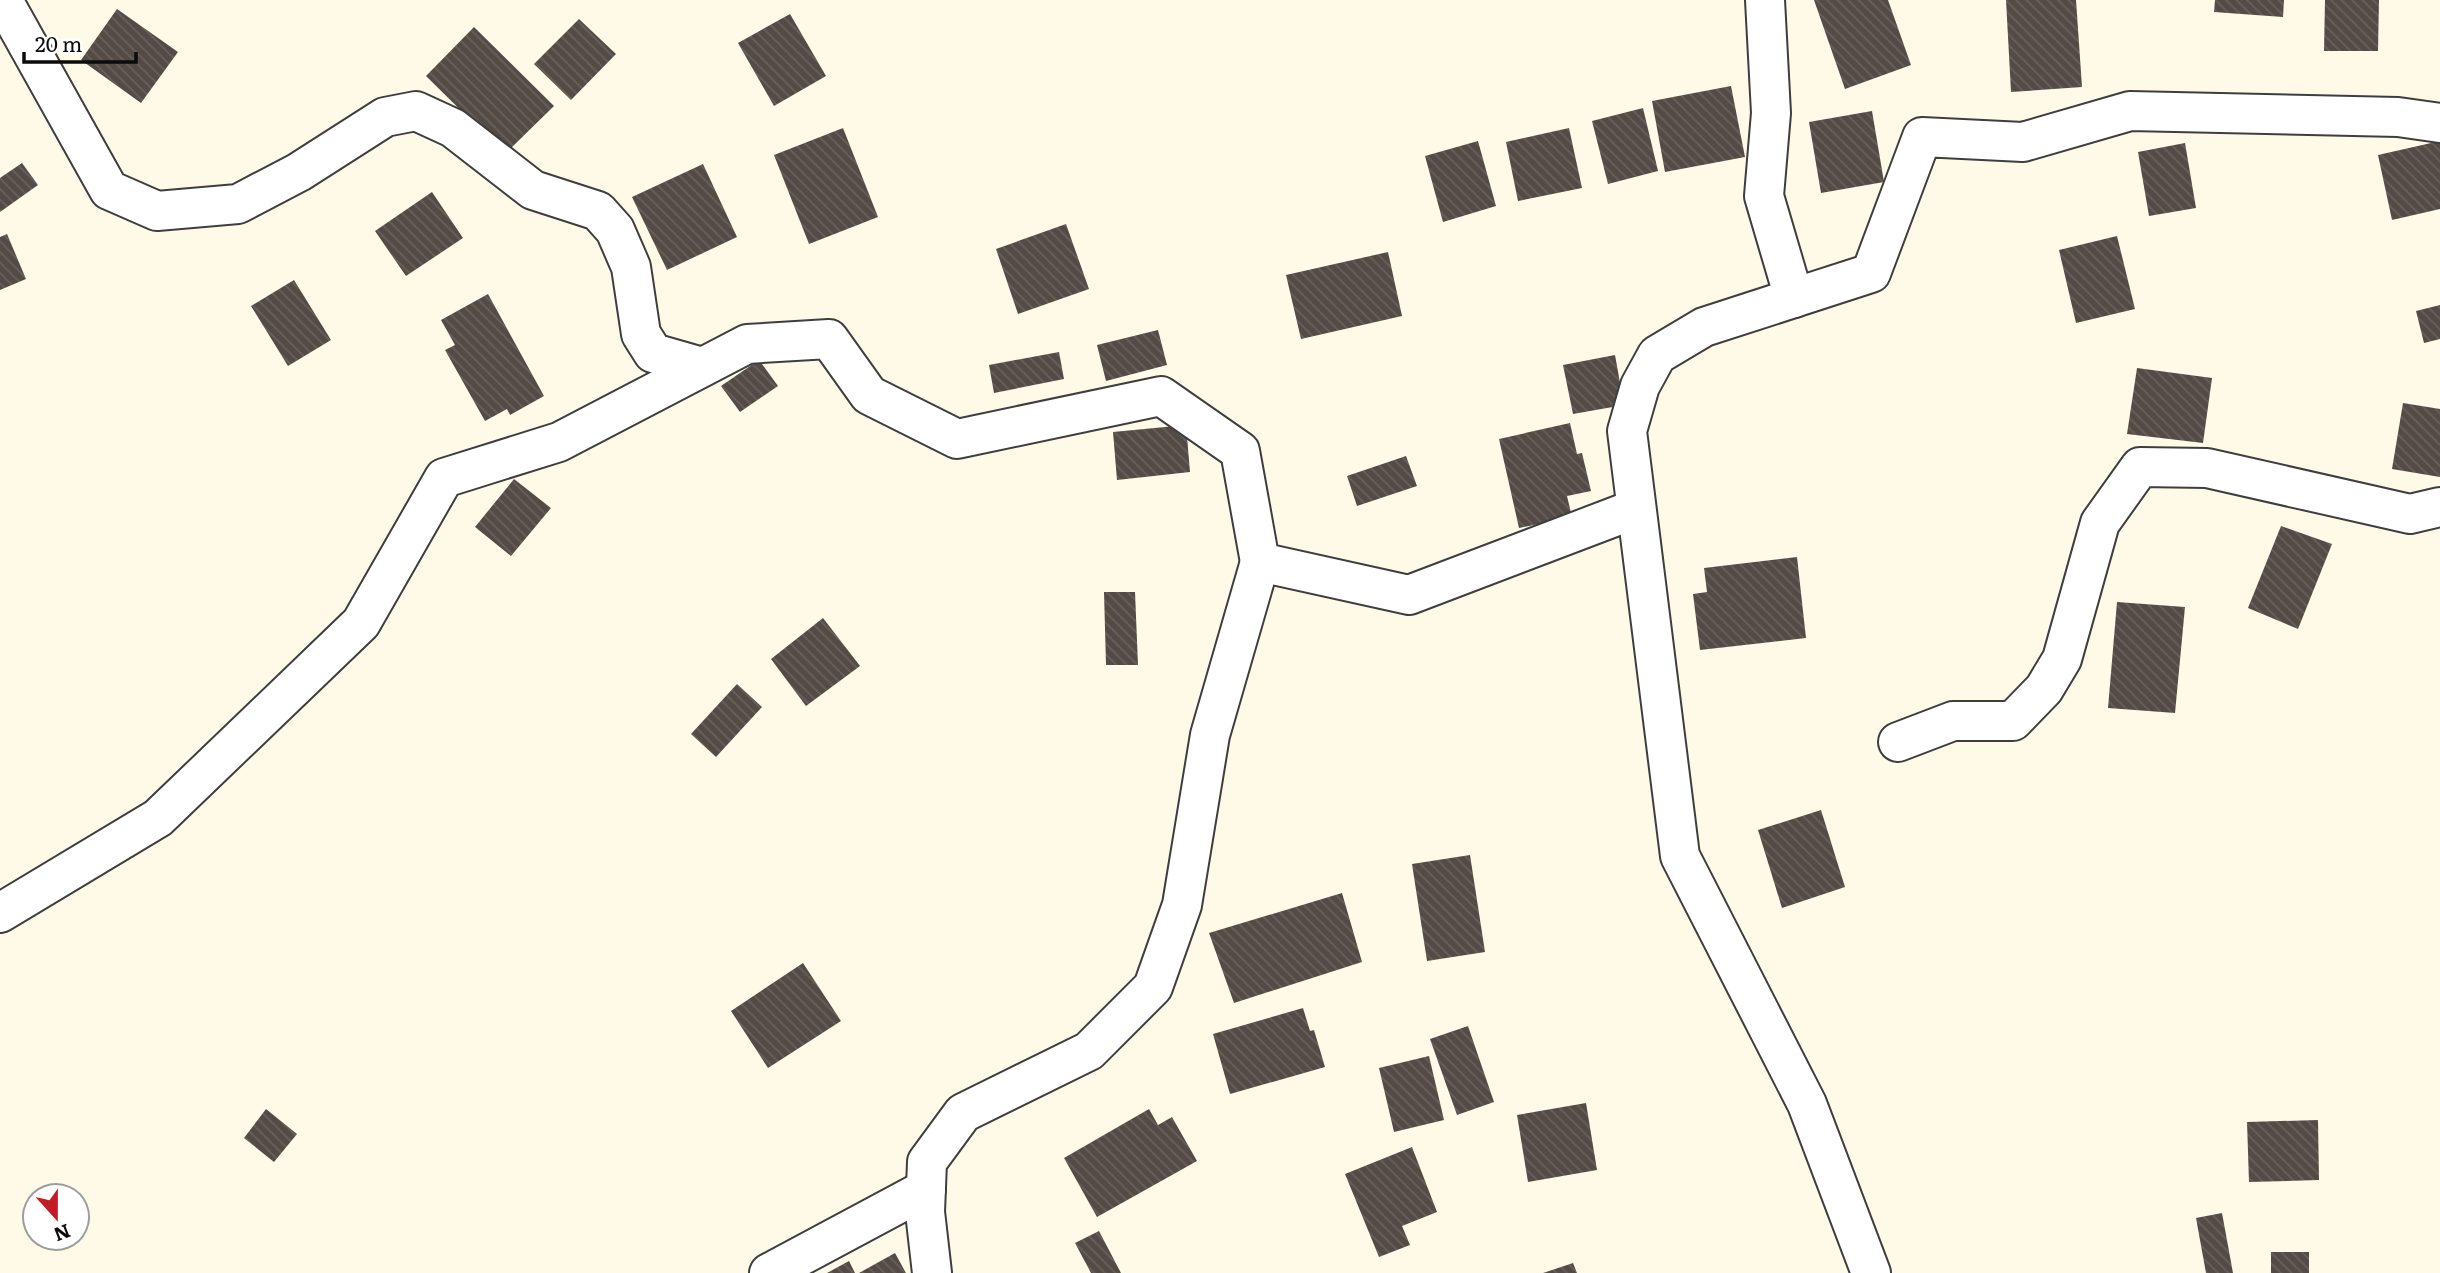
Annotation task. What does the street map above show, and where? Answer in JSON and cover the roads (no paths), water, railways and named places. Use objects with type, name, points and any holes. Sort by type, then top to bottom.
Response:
[{"type":"street","points":[[1765,0],[1771,113],[1764,197],[1794,298]]},
{"type":"street","points":[[4,4],[109,190],[157,211],[238,204],[299,172],[385,117],[416,111],[453,128],[533,190],[597,211],[615,230],[631,267],[641,334],[653,353],[702,367]]},
{"type":"street","points":[[1871,1273],[1807,1104],[1680,856],[1627,431],[1640,386],[1657,355],[1704,327],[1871,272],[1922,137],[2022,142],[2130,111],[2398,117],[2440,123]]},
{"type":"street","points":[[0,913],[158,818],[351,633],[361,623],[444,478],[559,442],[747,344],[829,339],[869,395],[957,439],[1161,396],[1240,451],[1260,562],[1210,735],[1182,905],[1153,987],[1088,1051],[963,1113],[928,1163],[925,1212],[932,1273]]},
{"type":"street","points":[[1898,742],[1952,721],[2013,720],[2044,689],[2062,659],[2100,523],[2140,467],[2207,468],[2410,514],[2440,507]]},
{"type":"street","points":[[1260,562],[1409,595],[1635,509]]},
{"type":"street","points":[[769,1273],[926,1189]]}]
